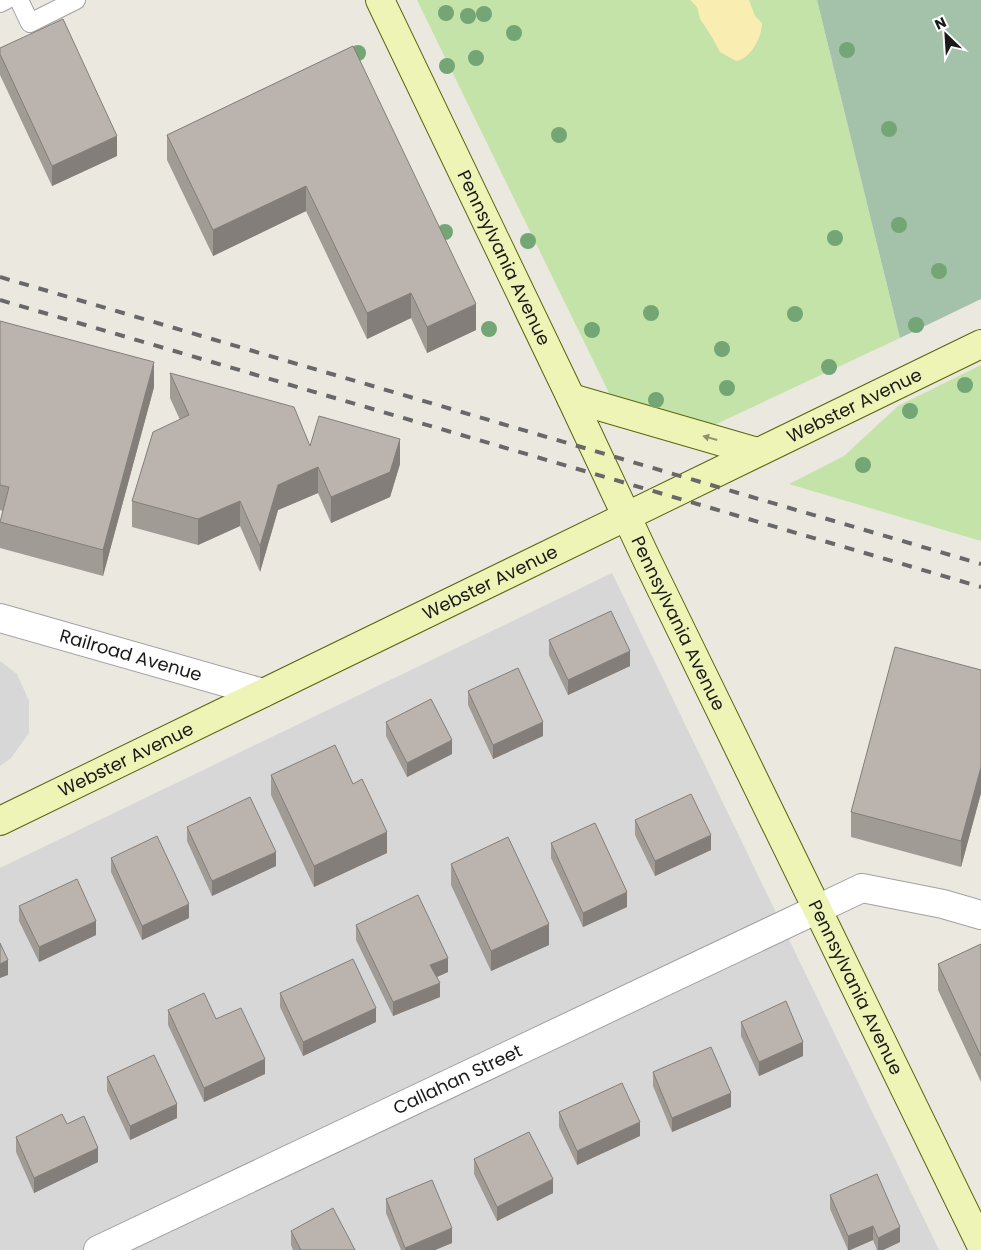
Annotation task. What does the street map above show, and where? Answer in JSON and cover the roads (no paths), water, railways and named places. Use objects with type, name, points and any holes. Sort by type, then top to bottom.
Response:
[{"type":"street","name":"Pennsylvania Avenue","points":[[380,0],[626,516],[981,1245]]},
{"type":"street","name":"Webster Avenue","points":[[0,821],[981,344]]},
{"type":"street","points":[[571,398],[757,452]]},
{"type":"street","name":"Railroad Avenue","points":[[0,618],[262,693]]},
{"type":"street","points":[[817,909],[862,888],[943,904],[981,915]]},
{"type":"street","name":"Callahan Street","points":[[98,1250],[817,909]]},
{"type":"lane","points":[[0,3],[6,0]]},
{"type":"lane","points":[[19,0],[30,23],[76,0]]},
{"type":"railway","points":[[0,277],[981,564]]},
{"type":"railway","points":[[0,300],[981,587]]}]
